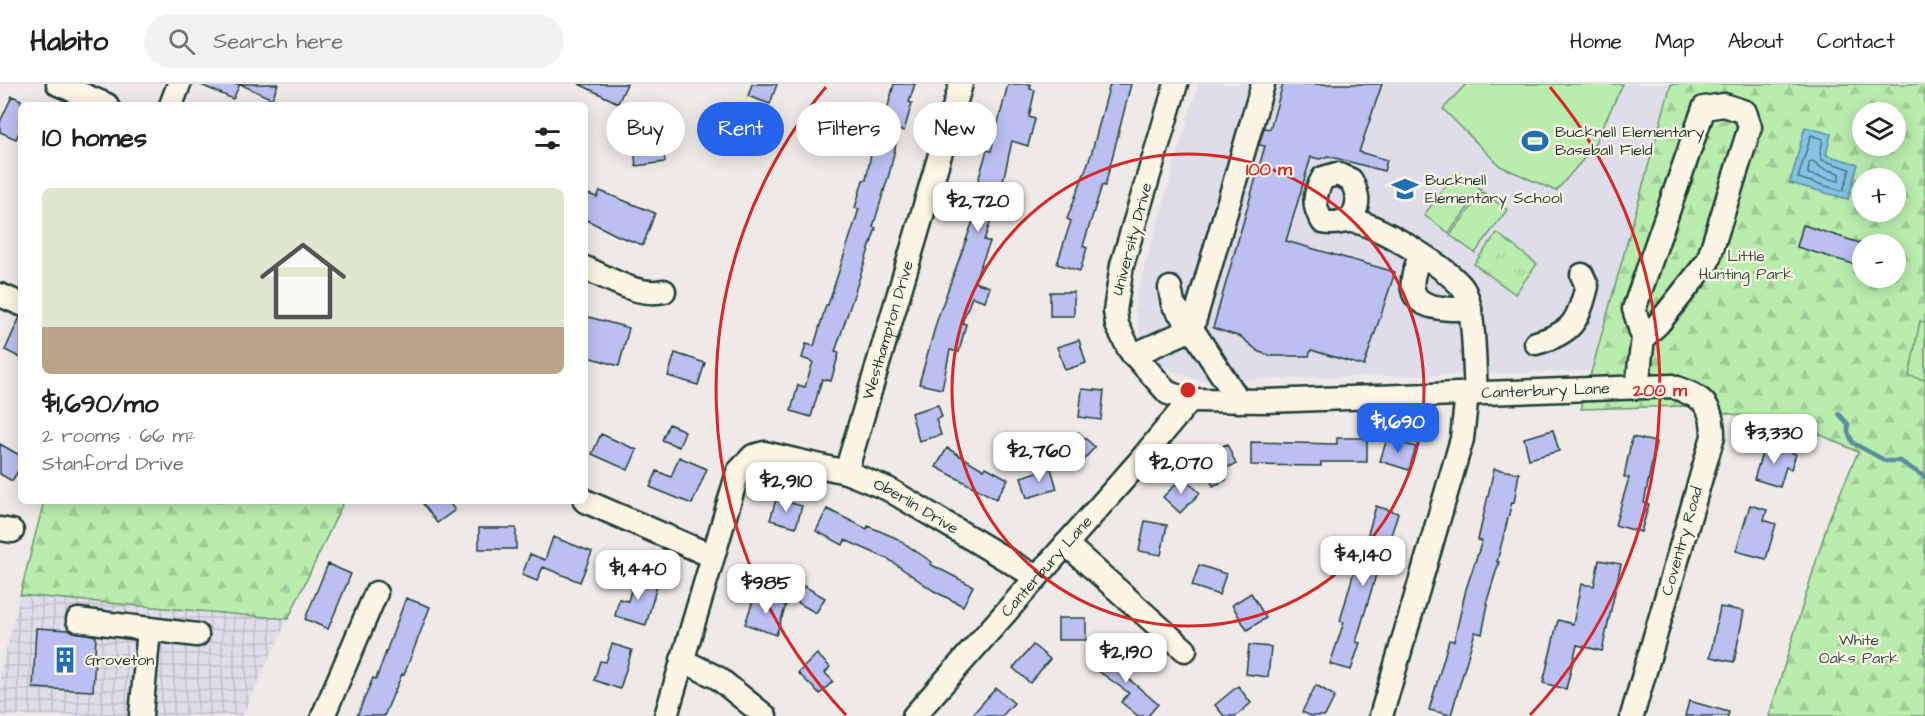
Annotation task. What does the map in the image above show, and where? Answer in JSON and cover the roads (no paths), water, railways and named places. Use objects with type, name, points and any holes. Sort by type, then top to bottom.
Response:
[{"type":"street","points":[[58,84],[100,102]]},
{"type":"street","points":[[172,102],[180,84]]},
{"type":"street","name":"Westhampton Drive","points":[[846,472],[961,84]]},
{"type":"street","name":"University Drive","points":[[1176,84],[1115,294],[1117,325],[1133,355],[1168,393],[1190,400]]},
{"type":"street","points":[[1192,329],[1263,84]]},
{"type":"street","points":[[1637,387],[1643,338],[1634,309],[1704,108],[1724,105],[1745,112],[1750,127],[1708,261],[1658,324],[1643,338]]},
{"type":"street","points":[[1350,221],[1398,239],[1456,280],[1465,292],[1470,309],[1471,393],[1462,439],[1381,716]]},
{"type":"street","points":[[1421,255],[1413,273],[1412,288],[1417,300],[1427,307],[1470,309]]},
{"type":"street","points":[[588,269],[632,288],[650,292],[664,291]]},
{"type":"street","points":[[1536,343],[1559,336],[1574,322],[1587,286],[1582,275]]},
{"type":"street","points":[[1170,288],[1169,296],[1173,304],[1239,401]]},
{"type":"street","points":[[0,295],[18,303]]},
{"type":"street","points":[[1133,355],[1192,329]]},
{"type":"street","name":"Canterbury Lane","points":[[914,716],[1190,400],[1239,401],[1672,386]]},
{"type":"street","name":"Coventry Road","points":[[1632,716],[1713,436],[1711,411],[1700,398],[1672,386]]},
{"type":"street","name":"Oberlin Drive","points":[[666,716],[738,472],[753,456],[774,454],[846,472],[888,489],[1036,577]]},
{"type":"street","points":[[588,502],[712,556]]},
{"type":"street","points":[[1066,544],[1185,650]]},
{"type":"street","points":[[323,716],[376,593]]},
{"type":"street","points":[[78,620],[197,635]]},
{"type":"street","points":[[141,716],[150,629]]},
{"type":"street","points":[[682,660],[718,678],[765,716]]},
{"type":"water","points":[[1805,127],[1831,134],[1826,155],[1858,164],[1857,168],[1852,168],[1852,185],[1848,199],[1790,183]]},
{"type":"waterway","points":[[1839,414],[1848,424],[1848,432],[1853,443],[1886,461],[1900,461],[1925,477]]},
{"type":"place","name":"Bucknell Elementary Baseball Field","points":[[1535,141]]},
{"type":"place","name":"Bucknell Elementary School","points":[[1405,189]]},
{"type":"place","name":"Groveton","points":[[65,660]]},
{"type":"park label","name":"Little Hunting Park","points":[[1746,265]]},
{"type":"park label","name":"White Oaks Park","points":[[1859,649]]}]
